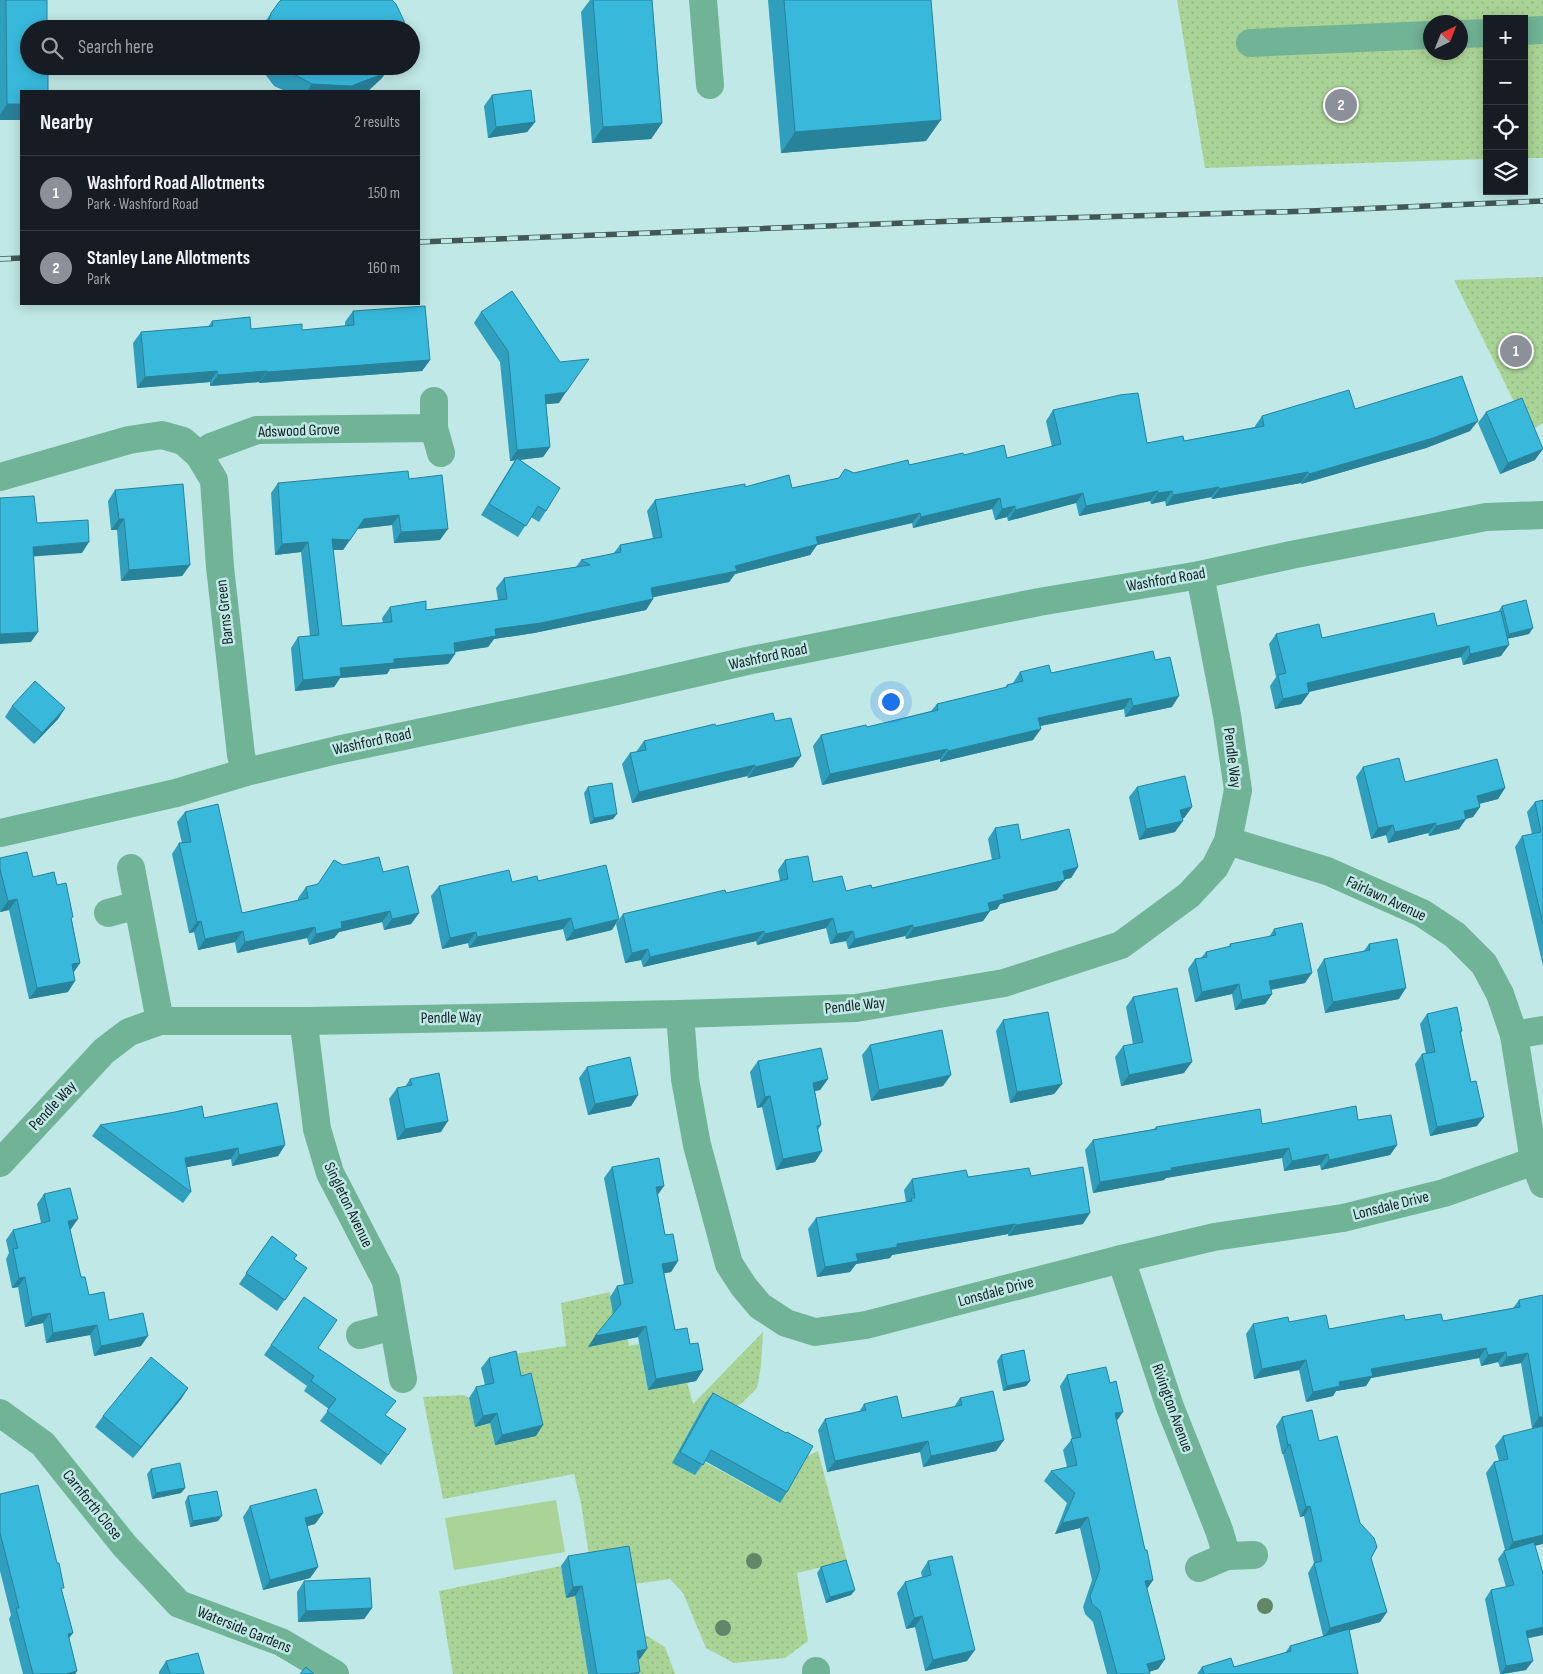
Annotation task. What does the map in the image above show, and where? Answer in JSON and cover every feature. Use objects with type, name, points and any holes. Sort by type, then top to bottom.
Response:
[{"type":"street","points":[[703,0],[710,85]]},
{"type":"street","points":[[1528,31],[1543,30]]},
{"type":"street","points":[[1468,34],[1483,33]]},
{"type":"street","points":[[1250,43],[1423,35]]},
{"type":"street","name":"Adswood Grove","points":[[199,455],[211,448],[258,430],[438,440],[434,401]]},
{"type":"street","points":[[0,477],[129,440],[162,436],[183,442],[199,455]]},
{"type":"street","name":"Barns Green","points":[[199,455],[214,480],[220,567],[241,755],[246,772]]},
{"type":"street","name":"Washford Road","points":[[0,833],[176,792],[246,772],[337,750],[598,695],[747,661],[1039,602],[1200,575],[1291,555],[1486,518],[1543,515]]},
{"type":"street","name":"Pendle Way","points":[[0,1163],[104,1052],[129,1032],[160,1021],[307,1021],[680,1014],[856,1008],[1004,984],[1121,945],[1189,895],[1215,867],[1228,841],[1238,790],[1227,715],[1200,575]]},
{"type":"street","name":"Fairlawn Avenue","points":[[1228,841],[1327,872],[1422,912],[1455,935],[1484,964],[1500,994],[1514,1035],[1539,1172]]},
{"type":"street","points":[[131,868],[160,1021]]},
{"type":"street","points":[[108,913],[138,905]]},
{"type":"street","name":"Lonsdale Drive","points":[[680,1014],[685,1079],[697,1145],[730,1264],[744,1287],[760,1306],[786,1323],[815,1332],[866,1325],[1120,1259],[1214,1237],[1343,1218],[1539,1172]]},
{"type":"street","name":"Singleton Avenue","points":[[307,1021],[305,1033],[317,1129],[330,1173],[386,1281],[403,1380]]},
{"type":"street","points":[[1514,1035],[1543,1030]]},
{"type":"street","name":"Rivington Avenue","points":[[1120,1259],[1170,1408],[1219,1530],[1227,1556]]},
{"type":"street","points":[[360,1335],[393,1326]]},
{"type":"street","name":"Carnforth Close","points":[[0,1413],[43,1444],[124,1545],[179,1604]]},
{"type":"street","points":[[1199,1568],[1227,1556],[1254,1555]]},
{"type":"street","name":"Waterside Gardens","points":[[179,1604],[281,1642],[334,1674]]},
{"type":"green space","points":[[1177,0],[1543,0],[1543,158],[1528,158],[1528,15],[1483,15],[1483,159],[1205,168]]},
{"type":"green space","points":[[1543,277],[1543,423],[1529,432],[1454,280]]},
{"type":"green space","points":[[610,1292],[615,1324],[602,1344],[628,1339],[629,1346],[639,1344],[648,1390],[687,1382],[693,1404],[763,1332],[761,1366],[757,1388],[742,1403],[724,1414],[703,1461],[779,1503],[805,1457],[818,1451],[847,1561],[797,1573],[808,1641],[785,1658],[734,1663],[706,1648],[683,1593],[670,1579],[627,1585],[590,1562],[581,1503],[574,1474],[443,1499],[423,1397],[464,1395],[469,1398],[475,1427],[490,1423],[495,1445],[508,1355],[566,1346],[561,1303]]},
{"type":"green space","points":[[556,1500],[565,1552],[454,1570],[445,1518]]},
{"type":"green space","points":[[561,1566],[566,1597],[575,1596],[588,1674],[453,1674],[439,1591]]},
{"type":"green space","points":[[634,1628],[665,1647],[675,1674],[632,1674],[630,1661],[639,1659]]},
{"type":"building","points":[[6,0],[47,0],[47,20],[20,20],[20,75],[48,75],[48,90],[20,90],[20,104],[7,104]]},
{"type":"building","points":[[281,0],[392,0],[404,20],[269,20],[271,13]]},
{"type":"building","points":[[593,0],[652,0],[662,123],[603,127]]},
{"type":"building","points":[[784,0],[931,0],[941,120],[795,132]]},
{"type":"building","points":[[295,75],[380,75],[351,86],[312,84]]},
{"type":"building","points":[[531,90],[535,122],[496,127],[492,95]]},
{"type":"building","points":[[512,291],[560,362],[589,359],[566,392],[545,395],[550,447],[517,450],[508,351],[481,312]]},
{"type":"building","points":[[425,306],[430,360],[218,375],[217,371],[145,377],[141,332],[213,326],[212,321],[250,317],[251,329],[302,324],[302,330],[354,325],[353,311]]},
{"type":"building","points":[[1462,376],[1478,421],[1433,438],[1309,474],[1308,472],[1219,489],[1219,487],[1173,495],[1172,491],[1158,493],[1158,491],[1086,506],[1083,493],[1015,510],[1015,506],[1002,509],[1000,498],[921,517],[920,513],[816,537],[818,544],[735,566],[737,571],[651,588],[653,599],[541,623],[495,629],[496,636],[454,643],[455,654],[394,659],[394,663],[340,668],[341,676],[303,680],[298,637],[319,635],[308,542],[282,544],[278,483],[408,471],[409,479],[442,475],[448,529],[401,532],[399,515],[364,519],[350,540],[332,539],[342,626],[392,622],[390,607],[426,601],[426,610],[507,599],[504,578],[590,565],[581,560],[621,552],[620,545],[662,537],[655,500],[745,484],[745,487],[789,475],[792,488],[839,478],[845,469],[854,473],[908,460],[909,465],[963,453],[964,455],[1004,445],[1007,458],[1061,444],[1053,410],[1120,395],[1138,393],[1147,443],[1183,436],[1184,441],[1264,426],[1262,416],[1349,390],[1355,409]]},
{"type":"building","points":[[1522,398],[1543,449],[1508,463],[1486,412]]},
{"type":"building","points":[[517,458],[560,488],[546,511],[538,506],[526,526],[489,504]]},
{"type":"building","points":[[183,484],[190,565],[129,570],[124,519],[119,519],[115,490]]},
{"type":"building","points":[[34,496],[37,523],[88,520],[89,542],[33,547],[38,632],[0,634],[0,498]]},
{"type":"building","points":[[1526,600],[1533,628],[1509,634],[1502,606]]},
{"type":"building","points":[[1501,611],[1509,645],[1470,654],[1469,646],[1307,683],[1309,693],[1283,699],[1278,675],[1286,673],[1276,634],[1319,624],[1322,638],[1434,613],[1437,626]]},
{"type":"building","points":[[1153,651],[1155,660],[1170,657],[1179,696],[1133,706],[1131,698],[1038,718],[1041,729],[948,751],[947,749],[830,774],[821,735],[866,725],[867,727],[938,710],[937,704],[1007,687],[1007,685],[1023,681],[1020,672],[1049,665],[1051,673]]},
{"type":"building","points":[[35,681],[65,708],[42,733],[12,706]]},
{"type":"building","points":[[773,713],[775,721],[791,718],[801,756],[639,792],[630,753],[646,750],[644,741],[715,724],[716,726]]},
{"type":"building","points":[[1399,758],[1405,782],[1497,759],[1505,788],[1477,796],[1480,807],[1464,811],[1466,819],[1395,832],[1393,825],[1378,828],[1363,767]]},
{"type":"building","points":[[1185,776],[1192,807],[1180,810],[1183,821],[1146,829],[1137,787]]},
{"type":"building","points":[[612,783],[617,814],[594,818],[588,787]]},
{"type":"building","points":[[1543,800],[1543,924],[1522,836],[1541,832],[1535,802]]},
{"type":"building","points":[[218,804],[242,913],[308,898],[306,887],[318,884],[334,860],[343,865],[379,857],[383,872],[408,866],[419,913],[392,919],[390,911],[341,922],[342,928],[316,934],[315,927],[245,942],[243,931],[205,939],[201,921],[197,922],[179,843],[191,842],[185,812]]},
{"type":"building","points":[[1018,824],[1021,840],[1069,829],[1078,867],[1063,871],[1065,880],[1003,895],[1004,899],[988,903],[990,911],[913,928],[913,925],[855,939],[853,931],[837,934],[833,918],[765,934],[764,931],[650,957],[648,949],[632,953],[623,914],[725,890],[726,893],[788,879],[785,860],[808,856],[813,882],[842,876],[846,891],[871,885],[872,888],[1000,858],[995,828]]},
{"type":"building","points":[[27,852],[33,877],[54,872],[57,885],[66,883],[80,963],[72,964],[75,981],[37,988],[17,899],[8,901],[0,869],[0,858]]},
{"type":"building","points":[[606,865],[619,919],[574,930],[571,918],[477,937],[476,932],[450,938],[439,886],[509,870],[512,882],[537,876],[538,881]]},
{"type":"building","points":[[1302,923],[1312,973],[1269,981],[1272,994],[1242,1000],[1239,984],[1202,992],[1195,959],[1207,957],[1206,952],[1231,946],[1230,944],[1276,935],[1274,929]]},
{"type":"building","points":[[1397,939],[1406,988],[1333,1002],[1324,959],[1370,950],[1369,944]]},
{"type":"building","points":[[1177,988],[1192,1062],[1129,1075],[1123,1046],[1143,1042],[1133,997]]},
{"type":"building","points":[[1457,1007],[1471,1082],[1476,1081],[1484,1117],[1437,1127],[1422,1054],[1435,1052],[1427,1014]]},
{"type":"building","points":[[1048,1012],[1062,1084],[1017,1092],[1003,1020]]},
{"type":"building","points":[[942,1030],[951,1075],[879,1090],[870,1045]]},
{"type":"building","points":[[821,1048],[828,1079],[813,1083],[821,1125],[817,1126],[822,1151],[783,1159],[770,1096],[765,1097],[758,1061]]},
{"type":"building","points":[[630,1057],[638,1095],[595,1104],[587,1067]]},
{"type":"building","points":[[439,1073],[448,1121],[405,1129],[397,1088],[412,1085],[410,1079]]},
{"type":"building","points":[[277,1103],[285,1145],[239,1155],[238,1148],[185,1158],[191,1192],[100,1125],[202,1106],[204,1118]]},
{"type":"building","points":[[1356,1106],[1358,1120],[1391,1115],[1397,1145],[1329,1160],[1328,1154],[1292,1161],[1289,1148],[1100,1182],[1093,1140],[1260,1109],[1262,1124]]},
{"type":"building","points":[[659,1158],[664,1186],[656,1187],[665,1235],[673,1234],[678,1261],[662,1264],[675,1330],[687,1328],[690,1344],[698,1343],[703,1370],[656,1379],[646,1326],[595,1336],[621,1304],[617,1286],[633,1283],[612,1167]]},
{"type":"building","points":[[1083,1167],[1090,1213],[897,1244],[897,1247],[856,1254],[858,1261],[825,1267],[816,1218],[912,1201],[911,1198],[915,1198],[912,1179],[966,1170],[968,1177],[1029,1168],[1031,1176]]},
{"type":"building","points":[[70,1188],[78,1219],[68,1221],[81,1277],[85,1277],[89,1295],[104,1292],[109,1320],[143,1313],[148,1336],[101,1346],[97,1325],[53,1333],[50,1313],[32,1317],[25,1277],[19,1278],[13,1249],[18,1248],[13,1230],[50,1221],[44,1194]]},
{"type":"building","points":[[272,1236],[297,1255],[294,1259],[307,1268],[285,1300],[246,1273]]},
{"type":"building","points":[[1543,1295],[1543,1417],[1539,1417],[1528,1353],[1507,1357],[1506,1352],[1488,1355],[1486,1348],[1371,1369],[1373,1376],[1339,1382],[1340,1386],[1313,1392],[1306,1360],[1262,1369],[1253,1324],[1288,1317],[1289,1322],[1326,1315],[1329,1329],[1404,1315],[1405,1320],[1441,1314],[1443,1321],[1520,1307],[1519,1300]]},
{"type":"building","points":[[304,1297],[337,1320],[318,1348],[396,1401],[385,1415],[406,1429],[388,1455],[327,1411],[336,1399],[311,1381],[314,1376],[271,1345]]},
{"type":"building","points":[[1024,1350],[1030,1381],[1007,1386],[1001,1355]]},
{"type":"building","points":[[516,1351],[521,1376],[531,1373],[543,1425],[502,1435],[497,1413],[483,1416],[476,1387],[494,1383],[489,1358]]},
{"type":"building","points":[[151,1357],[188,1388],[141,1447],[103,1416]]},
{"type":"building","points":[[1106,1367],[1110,1383],[1116,1381],[1123,1412],[1115,1413],[1145,1550],[1147,1550],[1153,1580],[1145,1581],[1165,1659],[1147,1664],[1150,1674],[1117,1674],[1100,1611],[1092,1604],[1090,1596],[1100,1569],[1088,1517],[1062,1523],[1075,1493],[1051,1471],[1077,1465],[1071,1439],[1081,1437],[1067,1375]]},
{"type":"building","points":[[993,1391],[1004,1440],[931,1456],[928,1441],[835,1461],[825,1419],[866,1410],[864,1404],[897,1396],[902,1418],[962,1405],[960,1398]]},
{"type":"building","points":[[713,1393],[813,1446],[787,1492],[711,1450],[703,1465],[680,1452]]},
{"type":"building","points":[[1312,1410],[1319,1441],[1337,1436],[1360,1523],[1374,1538],[1377,1547],[1371,1558],[1387,1612],[1330,1628],[1314,1563],[1322,1561],[1310,1506],[1306,1507],[1282,1417]]},
{"type":"building","points":[[1543,1426],[1543,1535],[1513,1542],[1494,1462],[1508,1459],[1503,1436]]},
{"type":"building","points":[[180,1463],[185,1488],[156,1493],[151,1469]]},
{"type":"building","points":[[38,1485],[57,1563],[59,1563],[64,1588],[61,1588],[73,1633],[68,1634],[77,1671],[66,1674],[33,1674],[16,1608],[19,1608],[0,1533],[0,1494]]},
{"type":"building","points":[[316,1489],[323,1513],[305,1518],[318,1567],[270,1580],[250,1506]]},
{"type":"building","points":[[217,1491],[222,1516],[193,1521],[188,1496]]},
{"type":"building","points":[[1534,1542],[1543,1573],[1543,1627],[1526,1631],[1533,1661],[1506,1666],[1491,1590],[1514,1585],[1504,1551]]},
{"type":"building","points":[[629,1546],[647,1649],[637,1651],[640,1672],[630,1674],[597,1674],[582,1586],[573,1587],[568,1556]]},
{"type":"building","points":[[952,1556],[975,1650],[933,1660],[922,1616],[914,1618],[905,1582],[931,1575],[928,1561]]},
{"type":"building","points":[[846,1560],[855,1590],[830,1597],[821,1567]]},
{"type":"building","points":[[370,1578],[372,1608],[306,1611],[304,1581]]},
{"type":"building","points":[[1349,1629],[1358,1674],[1204,1674],[1202,1667],[1231,1658],[1234,1667],[1291,1651],[1290,1646]]},
{"type":"building","points":[[198,1653],[204,1674],[170,1674],[166,1661]]},
{"type":"building","points":[[306,1667],[314,1674],[300,1674]]},
{"type":"railway","points":[[420,242],[956,221],[1310,211],[1543,201]]},
{"type":"railway","points":[[0,259],[20,258]]},
{"type":"place","name":"Stanley Lane Allotments","points":[[1341,105]]},
{"type":"place","name":"Washford Road Allotments","points":[[1516,351]]}]
